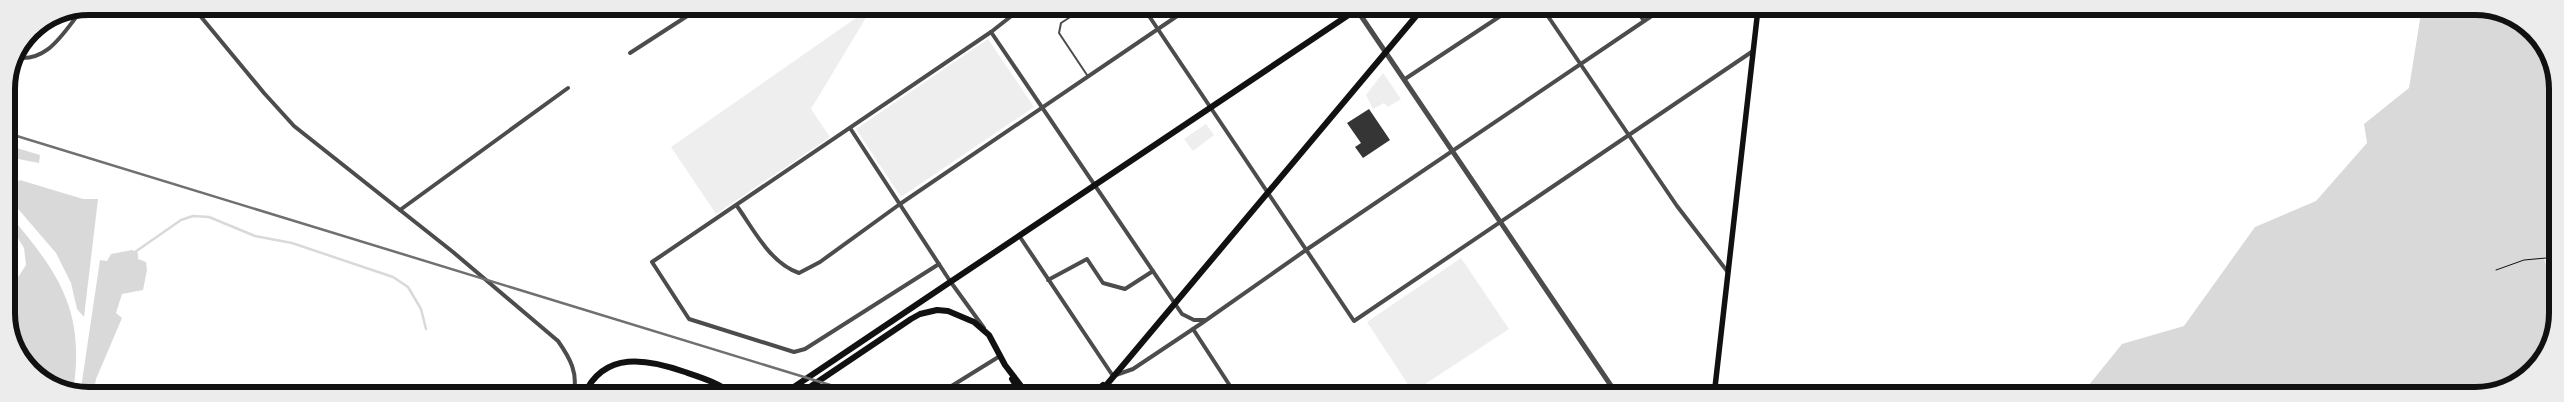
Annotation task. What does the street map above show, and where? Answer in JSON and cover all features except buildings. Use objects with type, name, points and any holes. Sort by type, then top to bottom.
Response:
[{"type":"main road","points":[[794,387],[1349,15]]},
{"type":"main road","points":[[1104,387],[1417,15]]},
{"type":"main road","points":[[1715,387],[1757,15]]},
{"type":"main road","points":[[810,387],[905,322],[929,311],[948,311],[974,322],[989,335],[1018,387]]},
{"type":"main road","points":[[589,387],[592,381],[611,366],[635,360],[661,364],[711,381],[721,387]]},
{"type":"main road","points":[[1005,364],[1022,387]]},
{"type":"main road","points":[[1100,387],[1113,376]]},
{"type":"street","points":[[199,15],[280,112],[558,341],[570,358],[576,379],[574,387]]},
{"type":"street","points":[[630,53],[689,15]]},
{"type":"street","points":[[939,264],[805,350],[794,352],[689,319],[652,262],[737,206],[991,32],[1013,15]]},
{"type":"street","points":[[1148,15],[1354,321],[1628,133],[1753,50]]},
{"type":"street","points":[[737,206],[774,257],[787,269],[799,273],[820,262],[1042,106],[1179,15]]},
{"type":"street","points":[[1360,15],[1612,387]]},
{"type":"street","points":[[1405,79],[1502,15]]},
{"type":"street","points":[[1547,15],[1694,230],[1728,272]]},
{"type":"street","points":[[1640,15],[1644,21]]},
{"type":"street","points":[[1020,237],[1113,376],[1133,369],[1452,150],[1653,15]]},
{"type":"street","points":[[23,57],[33,58],[46,52],[77,16]]},
{"type":"street","points":[[991,32],[1175,304],[1185,317],[1194,320],[1207,320]]},
{"type":"street","points":[[400,210],[568,88]]},
{"type":"street","points":[[850,128],[950,281],[989,335]]},
{"type":"street","points":[[1048,280],[1087,259],[1103,283],[1125,289],[1153,271]]},
{"type":"street","points":[[1193,329],[1231,387]]},
{"type":"street","points":[[950,387],[1000,356]]},
{"type":"lane","points":[[1073,15],[1061,23],[1059,33],[1088,76]]},
{"type":"path","points":[[2496,270],[2524,260],[2549,258]]},
{"type":"shaded area","points":[[860,15],[868,15],[811,109],[830,137],[716,214],[671,147]]},
{"type":"shaded area","points":[[2421,15],[2475,15],[2503,21],[2524,33],[2534,44],[2543,61],[2548,75],[2549,89],[2549,248],[2544,260],[2549,271],[2549,313],[2545,337],[2534,358],[2524,369],[2499,383],[2475,387],[2087,387],[2122,344],[2184,326],[2255,227],[2316,201],[2367,143],[2364,124],[2409,88]]},
{"type":"shaded area","points":[[988,39],[1034,107],[901,197],[856,129]]},
{"type":"shaded area","points":[[1383,73],[1401,99],[1388,107],[1384,103],[1373,109],[1366,95]]},
{"type":"shaded area","points":[[1206,124],[1214,135],[1193,151],[1184,139]]},
{"type":"shaded area","points":[[15,147],[40,155],[39,163],[15,158]]},
{"type":"shaded area","points":[[20,180],[83,199],[98,199],[84,317],[77,309],[71,283],[56,253],[15,205],[15,183]]},
{"type":"shaded area","points":[[15,221],[41,254],[64,294],[71,315],[75,338],[76,363],[74,385],[52,377],[40,369],[30,358],[21,341],[16,327],[15,282],[26,265],[24,248],[15,234]]},
{"type":"shaded area","points":[[2549,248],[2549,271],[2544,260]]},
{"type":"shaded area","points":[[132,250],[138,253],[138,259],[146,262],[147,270],[143,290],[122,294],[116,313],[122,318],[96,379],[94,387],[81,386],[100,260],[107,261],[111,254]]},
{"type":"shaded area","points":[[1461,258],[1509,329],[1421,387],[1410,387],[1367,322]]},
{"type":"waterway","points":[[135,252],[181,220],[193,216],[209,217],[255,236],[292,243],[393,277],[408,287],[421,309],[426,329]]},
{"type":"railway","points":[[15,135],[837,387]]}]
